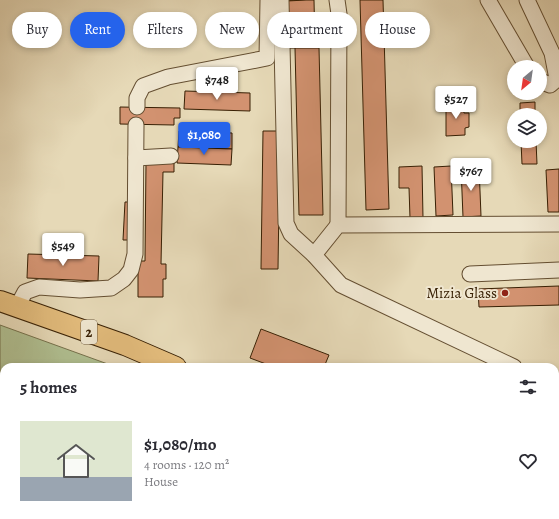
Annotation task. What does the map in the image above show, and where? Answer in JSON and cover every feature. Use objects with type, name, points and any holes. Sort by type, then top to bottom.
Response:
[{"type":"main road","name":"2","points":[[8,304],[125,345],[167,363]]},
{"type":"street","points":[[137,107],[137,98],[143,86],[168,77],[267,58],[268,0]]},
{"type":"street","points":[[281,0],[286,223],[291,234],[314,255],[341,285],[506,363]]},
{"type":"street","points":[[314,255],[338,225],[339,14],[337,0]]},
{"type":"street","points":[[488,0],[523,60]]},
{"type":"street","points":[[527,0],[552,53],[557,79],[550,85],[547,84]]},
{"type":"street","points":[[8,304],[25,292],[39,287],[80,290],[111,288],[124,279],[131,270],[135,254],[136,125]]},
{"type":"street","points":[[136,158],[171,156]]},
{"type":"street","points":[[338,225],[559,224]]},
{"type":"street","points":[[470,274],[559,270]]},
{"type":"green space","points":[[0,325],[105,363],[0,363]]},
{"type":"building","points":[[306,0],[306,1],[287,1]]},
{"type":"building","points":[[314,0],[314,12],[287,12],[287,1]]},
{"type":"building","points":[[360,0],[383,0],[383,12],[365,12],[365,48],[384,48],[389,209],[366,210]]},
{"type":"building","points":[[295,48],[319,48],[323,215],[299,215]]},
{"type":"building","points":[[185,91],[250,93],[250,111],[184,109]]},
{"type":"building","points":[[535,102],[535,108],[520,108],[520,103]]},
{"type":"building","points":[[446,105],[463,105],[464,113],[469,113],[469,127],[465,128],[465,135],[446,136]]},
{"type":"building","points":[[120,107],[180,108],[180,118],[174,118],[174,125],[120,124]]},
{"type":"building","points":[[179,131],[232,133],[232,149],[178,147]]},
{"type":"building","points":[[263,131],[280,131],[278,269],[261,269]]},
{"type":"building","points":[[178,147],[232,149],[231,165],[177,163]]},
{"type":"building","points":[[521,148],[536,148],[537,164],[522,164]]},
{"type":"building","points":[[146,163],[174,163],[174,172],[163,172],[161,264],[166,264],[166,279],[163,279],[163,297],[138,297],[138,261],[145,261]]},
{"type":"building","points":[[422,166],[423,218],[410,218],[409,188],[399,188],[399,167]]},
{"type":"building","points":[[451,166],[453,215],[436,216],[434,167]]},
{"type":"building","points":[[479,166],[481,216],[463,217],[461,167]]},
{"type":"building","points":[[559,169],[559,212],[548,212],[546,170]]},
{"type":"building","points":[[125,202],[133,202],[131,240],[123,240]]},
{"type":"building","points":[[28,254],[99,256],[98,281],[27,278]]},
{"type":"building","points":[[559,286],[559,305],[479,307],[478,289]]},
{"type":"building","points":[[261,329],[329,355],[326,363],[263,363],[250,358]]},
{"type":"place","name":"Mizia Glass","points":[[505,293]]}]
